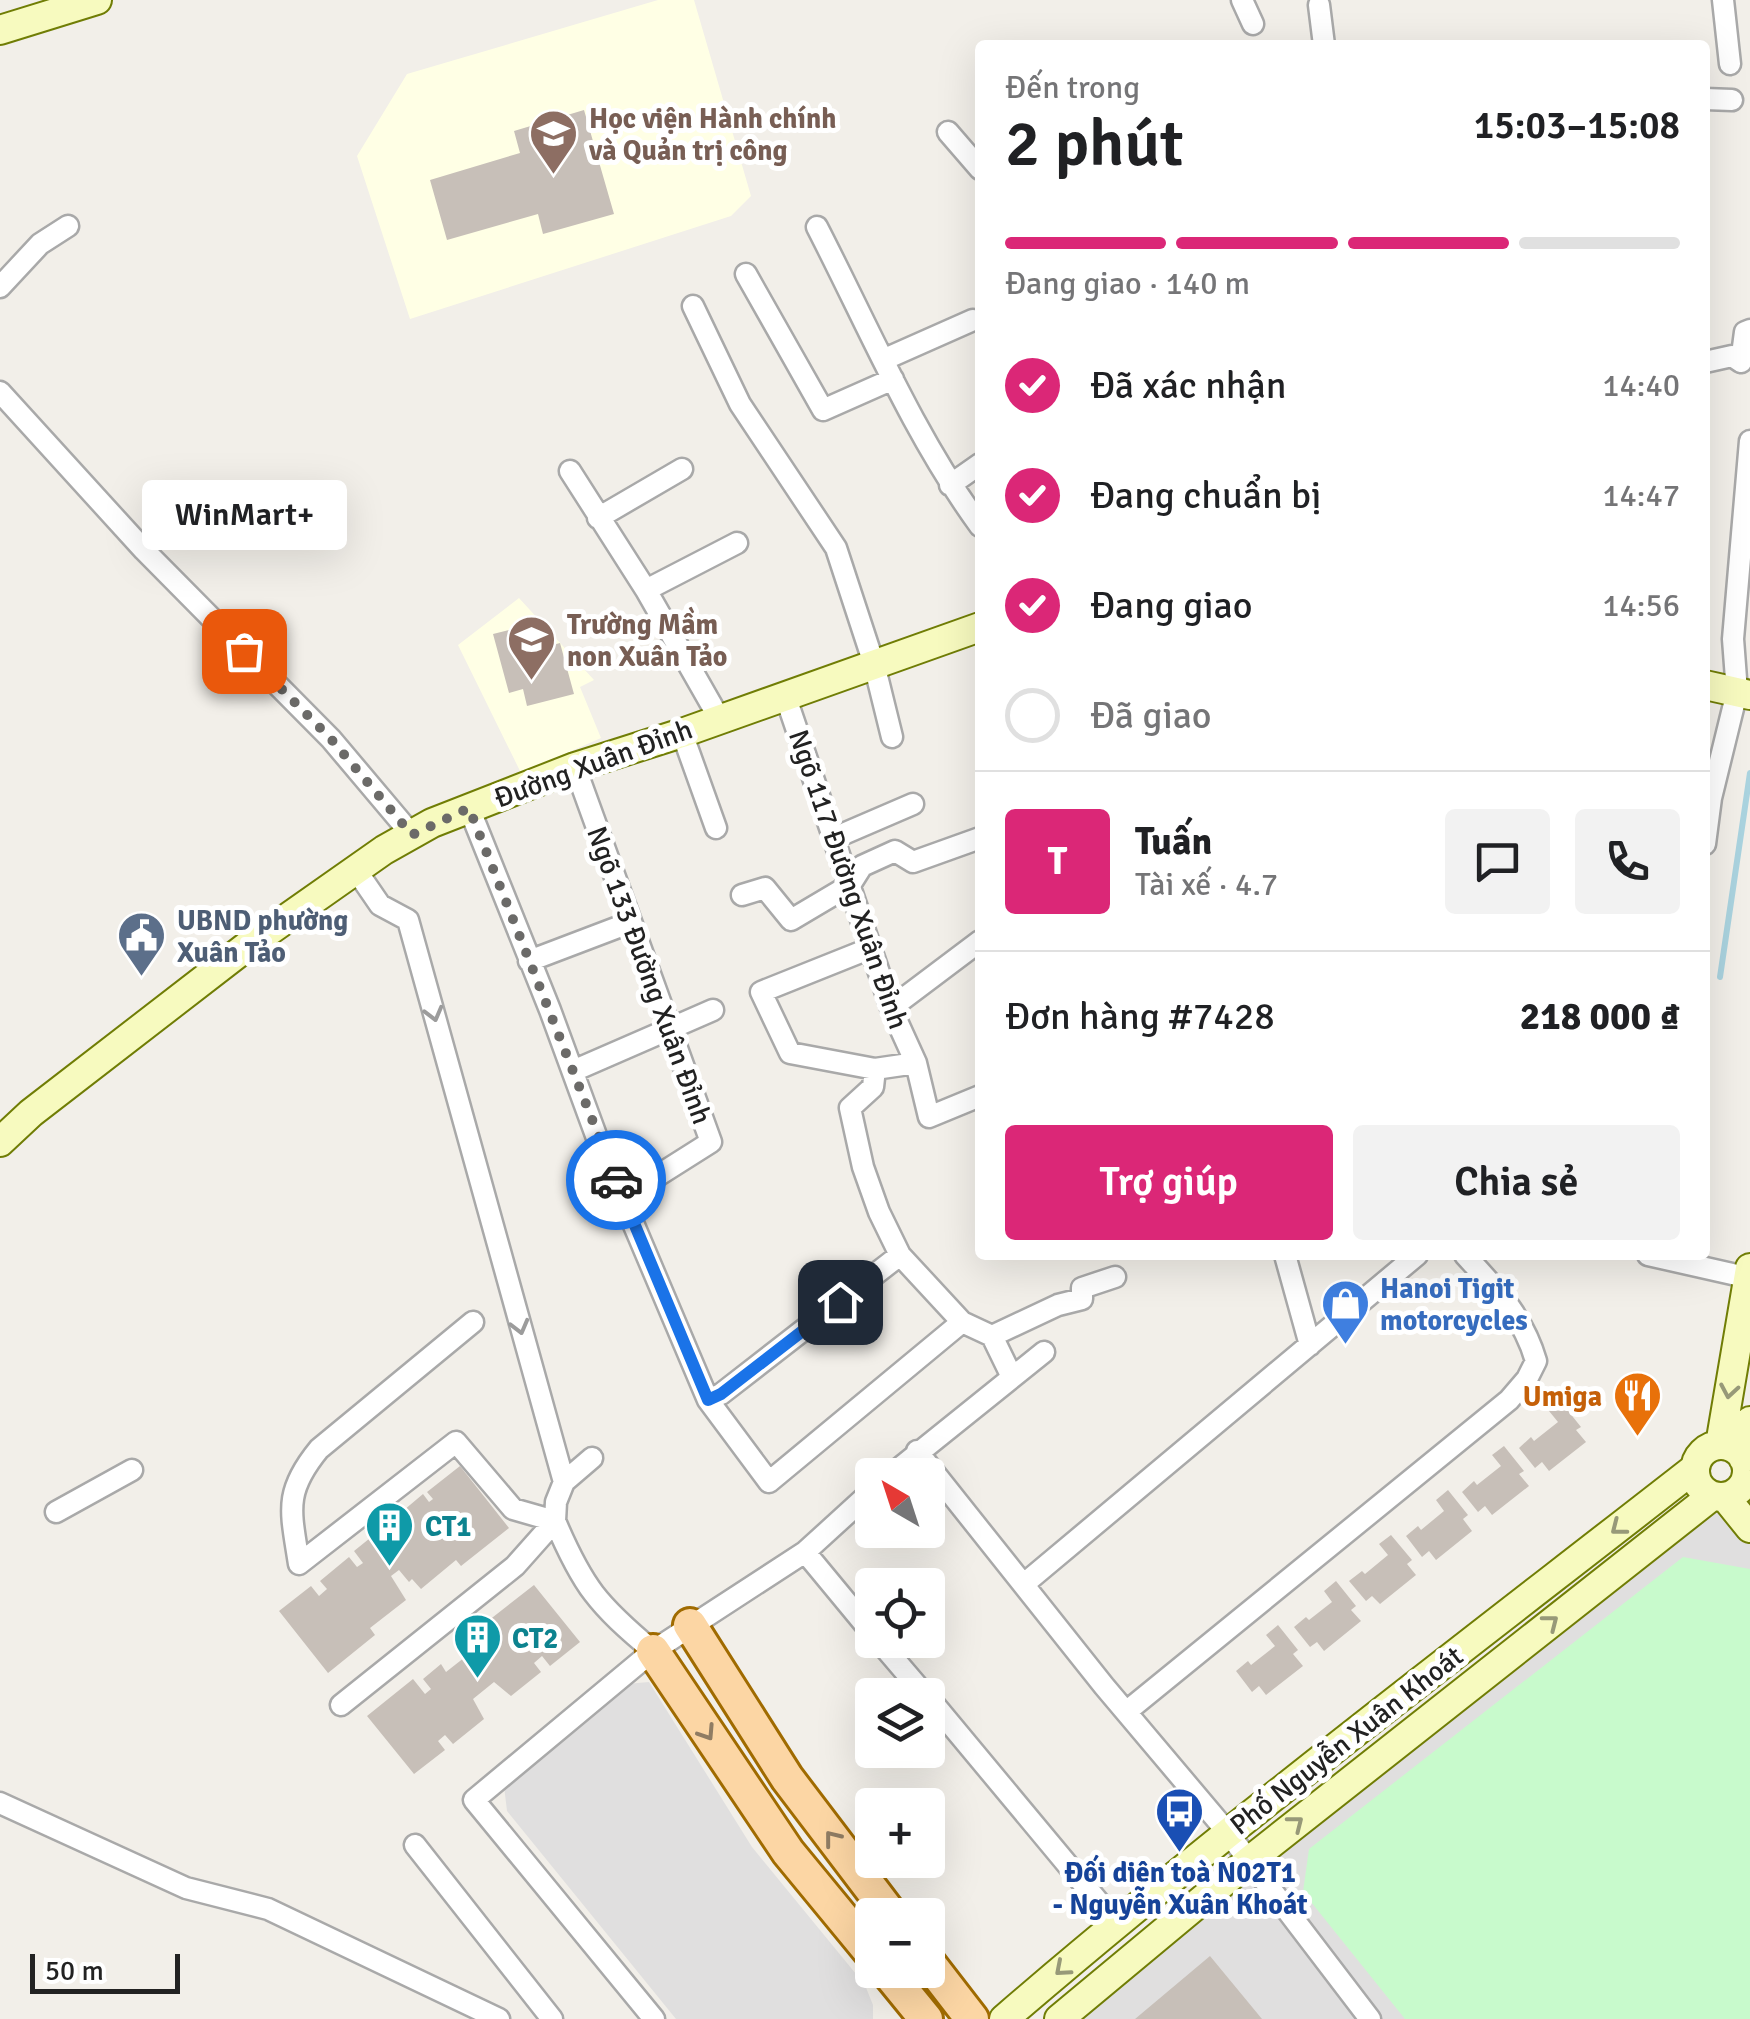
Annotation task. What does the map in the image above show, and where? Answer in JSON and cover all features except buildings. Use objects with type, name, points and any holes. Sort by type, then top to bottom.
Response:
[{"type":"main road","points":[[690,1625],[787,1778],[878,1898]]},
{"type":"main road","points":[[653,1651],[788,1852],[855,1933]]},
{"type":"main road","points":[[945,1984],[972,2019]]},
{"type":"main road","points":[[901,1988],[926,2019]]},
{"type":"street","points":[[0,30],[96,0]]},
{"type":"street","points":[[1242,0],[1253,24]]},
{"type":"street","points":[[1723,0],[1730,64]]},
{"type":"street","points":[[1324,40],[1325,4]]},
{"type":"street","points":[[1710,98],[1732,100]]},
{"type":"street","points":[[948,132],[975,163]]},
{"type":"street","points":[[0,287],[40,244],[68,226]]},
{"type":"street","points":[[817,226],[950,485],[975,519]]},
{"type":"street","points":[[746,274],[823,410],[973,320]]},
{"type":"street","points":[[694,306],[740,404],[836,548],[874,664],[892,737]]},
{"type":"street","points":[[1746,369],[1745,332],[1750,330]]},
{"type":"street","points":[[1710,361],[1732,356],[1746,369]]},
{"type":"street","points":[[0,392],[144,550],[331,739],[412,835]]},
{"type":"street","points":[[1710,791],[1743,693],[1733,639],[1750,442]]},
{"type":"street","points":[[950,485],[975,468]]},
{"type":"street","points":[[598,518],[682,469]]},
{"type":"street","points":[[570,471],[646,590],[719,718]]},
{"type":"street","points":[[646,590],[737,542]]},
{"type":"street","name":"Đường Xuân Đỉnh","points":[[0,1142],[30,1113],[246,948],[384,850],[412,835],[575,767],[975,629]]},
{"type":"street","points":[[1710,686],[1743,693]]},
{"type":"street","name":"Ngõ 117 Đường Xuân Đỉnh","points":[[784,694],[891,1008],[916,1062],[929,1117],[975,1098]]},
{"type":"street","points":[[682,732],[716,828]]},
{"type":"street","name":"Ngõ 133 Đường Xuân Đỉnh","points":[[575,767],[712,1142],[624,1197]]},
{"type":"street","points":[[834,838],[913,804]]},
{"type":"street","points":[[469,808],[597,1138],[708,1400],[769,1482],[962,1322]]},
{"type":"street","points":[[742,895],[765,888],[791,920],[850,885],[862,866],[895,851],[913,862],[975,840]]},
{"type":"street","points":[[356,870],[380,904],[408,920],[564,1482]]},
{"type":"street","points":[[529,961],[630,923]]},
{"type":"street","points":[[891,1008],[975,945]]},
{"type":"street","name":"Ngõ 117 Đường Xuân Đỉnh","points":[[871,948],[761,992],[790,1053],[875,1068],[916,1062]]},
{"type":"street","points":[[572,1071],[713,1010]]},
{"type":"street","points":[[875,1068],[872,1087],[850,1108],[863,1166],[879,1212],[900,1255],[962,1322],[992,1336],[1012,1377]]},
{"type":"street","points":[[708,1400],[721,1394],[900,1255]]},
{"type":"street","points":[[1287,1260],[1310,1345]]},
{"type":"street","points":[[1024,1584],[1412,1260]]},
{"type":"street","points":[[1126,1712],[1508,1400],[1528,1379],[1536,1361],[1529,1336],[1516,1312],[1469,1260]]},
{"type":"street","points":[[1670,1260],[1750,1278]]},
{"type":"street","points":[[1059,2019],[1249,1861],[1718,1497],[1738,1491],[1750,1268]]},
{"type":"street","points":[[992,1336],[1058,1305],[1082,1300],[1082,1288],[1115,1277]]},
{"type":"street","points":[[473,1322],[319,1449],[301,1471],[290,1504],[298,1564],[456,1442],[513,1509],[555,1521]]},
{"type":"street","points":[[909,1458],[1044,1352]]},
{"type":"street","points":[[1740,1462],[1750,1420]]},
{"type":"street","points":[[1740,1462],[1705,1450],[1695,1468],[1700,1488],[1718,1497],[1750,1528]]},
{"type":"street","points":[[917,1451],[1126,1712],[1228,1832],[1370,2019]]},
{"type":"street","points":[[592,1458],[564,1482],[556,1502],[555,1521],[576,1572],[602,1607],[653,1651]]},
{"type":"street","name":"Phố Nguyễn Xuân Khoát","points":[[1004,2019],[1228,1832],[1695,1468]]},
{"type":"street","points":[[56,1512],[132,1470]]},
{"type":"street","points":[[654,2019],[474,1800],[653,1651],[805,1552],[855,1507]]},
{"type":"street","points":[[341,1705],[516,1566],[555,1521]]},
{"type":"street","points":[[805,1552],[855,1612]]},
{"type":"street","points":[[893,1658],[911,1678]]},
{"type":"street","points":[[945,1719],[1116,1923]]},
{"type":"street","points":[[0,1803],[186,1888],[268,1909],[499,2019]]},
{"type":"street","points":[[415,1845],[552,2019]]},
{"type":"shaded area","name":"Học viện Hành chính và Quản trị công","points":[[658,0],[694,0],[751,196],[731,216],[410,319],[357,156],[407,74]]},
{"type":"shaded area","name":"Trường Mầm non Xuân Tảo","points":[[519,598],[594,680],[580,687],[601,738],[521,773],[458,645]]},
{"type":"shaded area","points":[[1750,1471],[1750,2019],[1075,2019],[1101,1997]]},
{"type":"shaded area","points":[[649,1682],[752,1847],[855,1973],[855,1988],[866,1988],[873,2019],[676,2019],[507,1811],[504,1786],[615,1685]]},
{"type":"green space","points":[[1683,1557],[1750,1569],[1750,2019],[1405,2019],[1303,1892],[1309,1849]]},
{"type":"waterway","points":[[1720,977],[1750,773]]},
{"type":"way so far","points":[[244,651],[331,739],[412,835],[469,808],[616,1180]]},
{"type":"place","name":"Học viện Hành chính và Quản trị công","points":[[554,176]]},
{"type":"place","name":"WinMart+","points":[[244,651]]},
{"type":"place","name":"Trường Mầm non Xuân Tảo","points":[[532,682]]},
{"type":"place","name":"UBND phường Xuân Tảo","points":[[142,978]]},
{"type":"place","name":"Hanoi Tigit motorcycles","points":[[1345,1346]]},
{"type":"place","name":"Umiga","points":[[1637,1438]]},
{"type":"place","name":"CT1","points":[[390,1568]]},
{"type":"place","name":"CT2","points":[[477,1680]]},
{"type":"place","name":"Đối diện toà N02T1 - Nguyễn Xuân Khoát","points":[[1180,1854]]},
{"type":"route","points":[[616,1180],[708,1400],[840,1302]]}]
